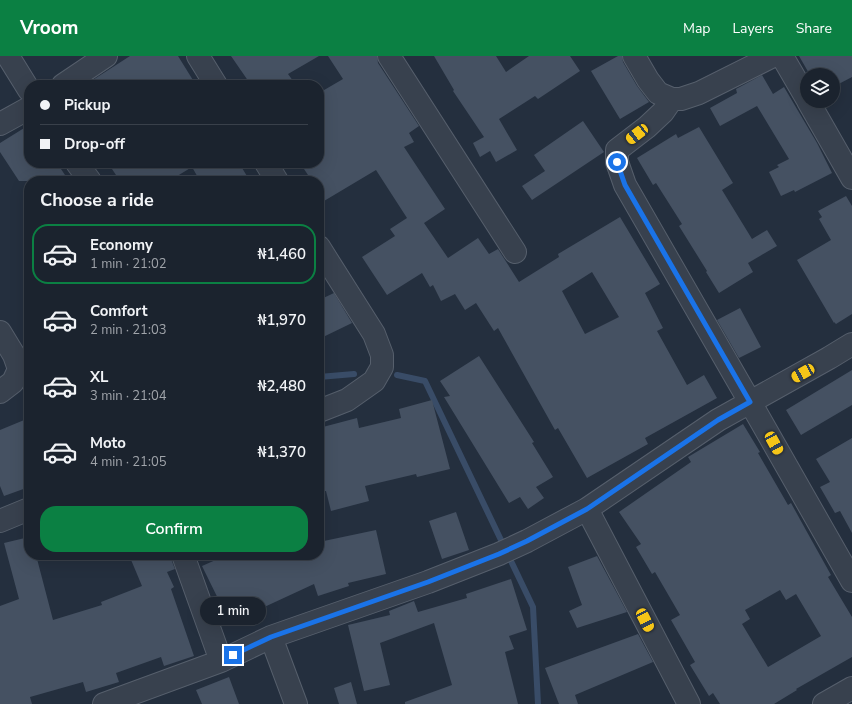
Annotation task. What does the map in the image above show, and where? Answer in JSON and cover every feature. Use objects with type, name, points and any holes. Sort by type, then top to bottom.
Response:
[{"type":"street","points":[[8,56],[24,82]]},
{"type":"street","points":[[70,80],[106,56]]},
{"type":"street","points":[[198,56],[213,80]]},
{"type":"street","points":[[389,56],[515,252]]},
{"type":"street","points":[[634,56],[648,80],[658,93],[672,99],[681,99],[698,93],[773,56]]},
{"type":"street","points":[[782,56],[800,88]]},
{"type":"street","points":[[672,99],[663,112],[616,150],[617,162],[625,185],[852,581]]},
{"type":"street","points":[[812,108],[852,178]]},
{"type":"street","points":[[0,124],[24,111]]},
{"type":"street","points":[[324,255],[374,334],[382,355],[382,367],[374,382],[347,400],[324,409]]},
{"type":"street","points":[[0,332],[14,355],[19,369],[13,382],[0,392]]},
{"type":"street","points":[[104,704],[221,661],[271,637],[428,582],[499,554],[527,541],[587,509],[718,420],[852,344]]},
{"type":"street","points":[[587,509],[689,704]]},
{"type":"street","points":[[0,521],[24,511]]},
{"type":"street","points":[[185,560],[221,661]]},
{"type":"street","points":[[271,637],[296,704]]},
{"type":"street","points":[[824,704],[852,688]]},
{"type":"building","points":[[130,56],[178,56],[193,80],[93,80]]},
{"type":"building","points":[[231,56],[319,56],[288,74],[292,80],[248,80]]},
{"type":"building","points":[[328,56],[377,56],[378,63],[419,126],[409,133],[414,142],[404,147],[445,209],[424,223],[448,258],[478,238],[489,254],[498,249],[519,282],[559,257],[558,254],[620,217],[660,284],[645,293],[663,328],[657,331],[687,385],[704,375],[717,398],[645,438],[648,444],[587,478],[558,428],[555,430],[498,328],[494,331],[476,303],[465,310],[455,294],[441,301],[433,285],[430,287],[422,273],[387,295],[362,257],[395,236],[390,229],[407,218],[376,170],[324,201],[324,176],[309,176],[303,168],[324,168],[324,90],[343,79]],"holes":[[[592,272],[619,317],[585,334],[562,291]]]},
{"type":"building","points":[[434,56],[496,56],[506,72],[529,56],[570,56],[580,71],[538,99],[535,96],[499,119],[517,150],[496,162],[490,151],[480,157],[473,143],[484,137],[453,91],[454,90]]},
{"type":"building","points":[[618,56],[622,56],[623,62],[637,86],[649,102],[620,119],[591,71]]},
{"type":"building","points":[[799,56],[852,56],[852,77],[840,83],[840,68],[806,68]]},
{"type":"building","points":[[762,75],[773,94],[784,87],[817,143],[832,173],[795,192],[794,190],[781,196],[769,172],[779,167],[777,165],[789,159],[757,106],[720,126],[710,108],[737,93],[736,89]]},
{"type":"building","points":[[583,121],[604,152],[532,200],[522,186],[545,171],[534,155]]},
{"type":"building","points":[[699,127],[733,183],[722,190],[752,239],[767,230],[777,246],[748,263],[753,272],[719,293],[679,226],[682,224],[656,183],[653,185],[637,158],[676,134],[678,138]]},
{"type":"building","points":[[24,128],[24,168],[60,168],[66,176],[24,176],[24,181],[19,181],[0,152],[0,143]]},
{"type":"building","points":[[111,168],[190,168],[177,176],[117,176]]},
{"type":"building","points":[[193,168],[242,168],[247,176],[197,176]]},
{"type":"building","points":[[846,196],[852,206],[852,314],[836,324],[797,260],[831,240],[819,219],[822,217],[818,211]]},
{"type":"building","points":[[334,293],[352,323],[324,337],[324,298]]},
{"type":"building","points":[[740,308],[761,347],[739,358],[717,320]]},
{"type":"building","points":[[479,356],[534,442],[532,443],[553,477],[536,487],[544,498],[528,509],[520,497],[509,503],[444,397],[450,396],[440,381]]},
{"type":"building","points":[[852,370],[852,405],[801,435],[786,410]]},
{"type":"building","points":[[432,400],[450,469],[417,477],[416,474],[365,486],[369,501],[331,511],[326,491],[324,491],[324,427],[357,418],[359,428],[401,418],[399,409]]},
{"type":"building","points":[[24,420],[24,489],[4,496],[0,486],[0,430]]},
{"type":"building","points":[[743,424],[760,452],[758,453],[788,505],[791,503],[831,575],[828,577],[852,617],[852,657],[796,689],[797,690],[774,704],[720,704],[713,693],[709,696],[690,665],[695,662],[671,620],[680,615],[655,572],[652,574],[636,547],[641,544],[619,512],[691,462],[688,457]],"holes":[[[780,590],[786,600],[796,594],[821,636],[768,667],[742,624],[750,619],[745,610]]]},
{"type":"building","points":[[852,438],[852,533],[840,511],[835,513],[820,487],[830,482],[816,459]]},
{"type":"building","points":[[456,512],[469,550],[442,559],[429,521]]},
{"type":"building","points":[[376,530],[386,574],[348,583],[349,586],[318,596],[314,584],[260,609],[261,610],[231,625],[202,566],[216,560],[324,560],[324,541]]},
{"type":"building","points":[[24,538],[24,560],[37,560],[53,620],[102,605],[101,602],[142,586],[131,560],[171,560],[175,569],[167,572],[174,587],[171,589],[194,656],[164,666],[161,657],[116,673],[119,682],[86,692],[83,682],[30,697],[32,704],[0,704],[0,606],[19,599],[4,543]]},
{"type":"building","points":[[597,556],[627,612],[577,628],[569,611],[582,605],[568,567]]},
{"type":"building","points":[[511,579],[527,630],[509,636],[514,649],[505,652],[518,704],[405,704],[405,702],[452,685],[434,623],[380,643],[390,685],[364,691],[348,625],[390,615],[389,611],[414,601],[418,612],[467,598],[466,594]]},
{"type":"building","points":[[638,634],[653,662],[575,695],[578,704],[559,704],[545,668]]},
{"type":"building","points":[[229,677],[239,704],[202,704],[196,690]]},
{"type":"building","points":[[351,682],[357,704],[339,704],[334,688]]},
{"type":"waterway","points":[[324,377],[354,374]]},
{"type":"waterway","points":[[397,375],[425,381],[533,607],[538,704]]},
{"type":"route","points":[[233,655],[271,637],[428,582],[499,554],[527,541],[587,509],[718,420],[750,402],[625,185],[617,162]]}]
